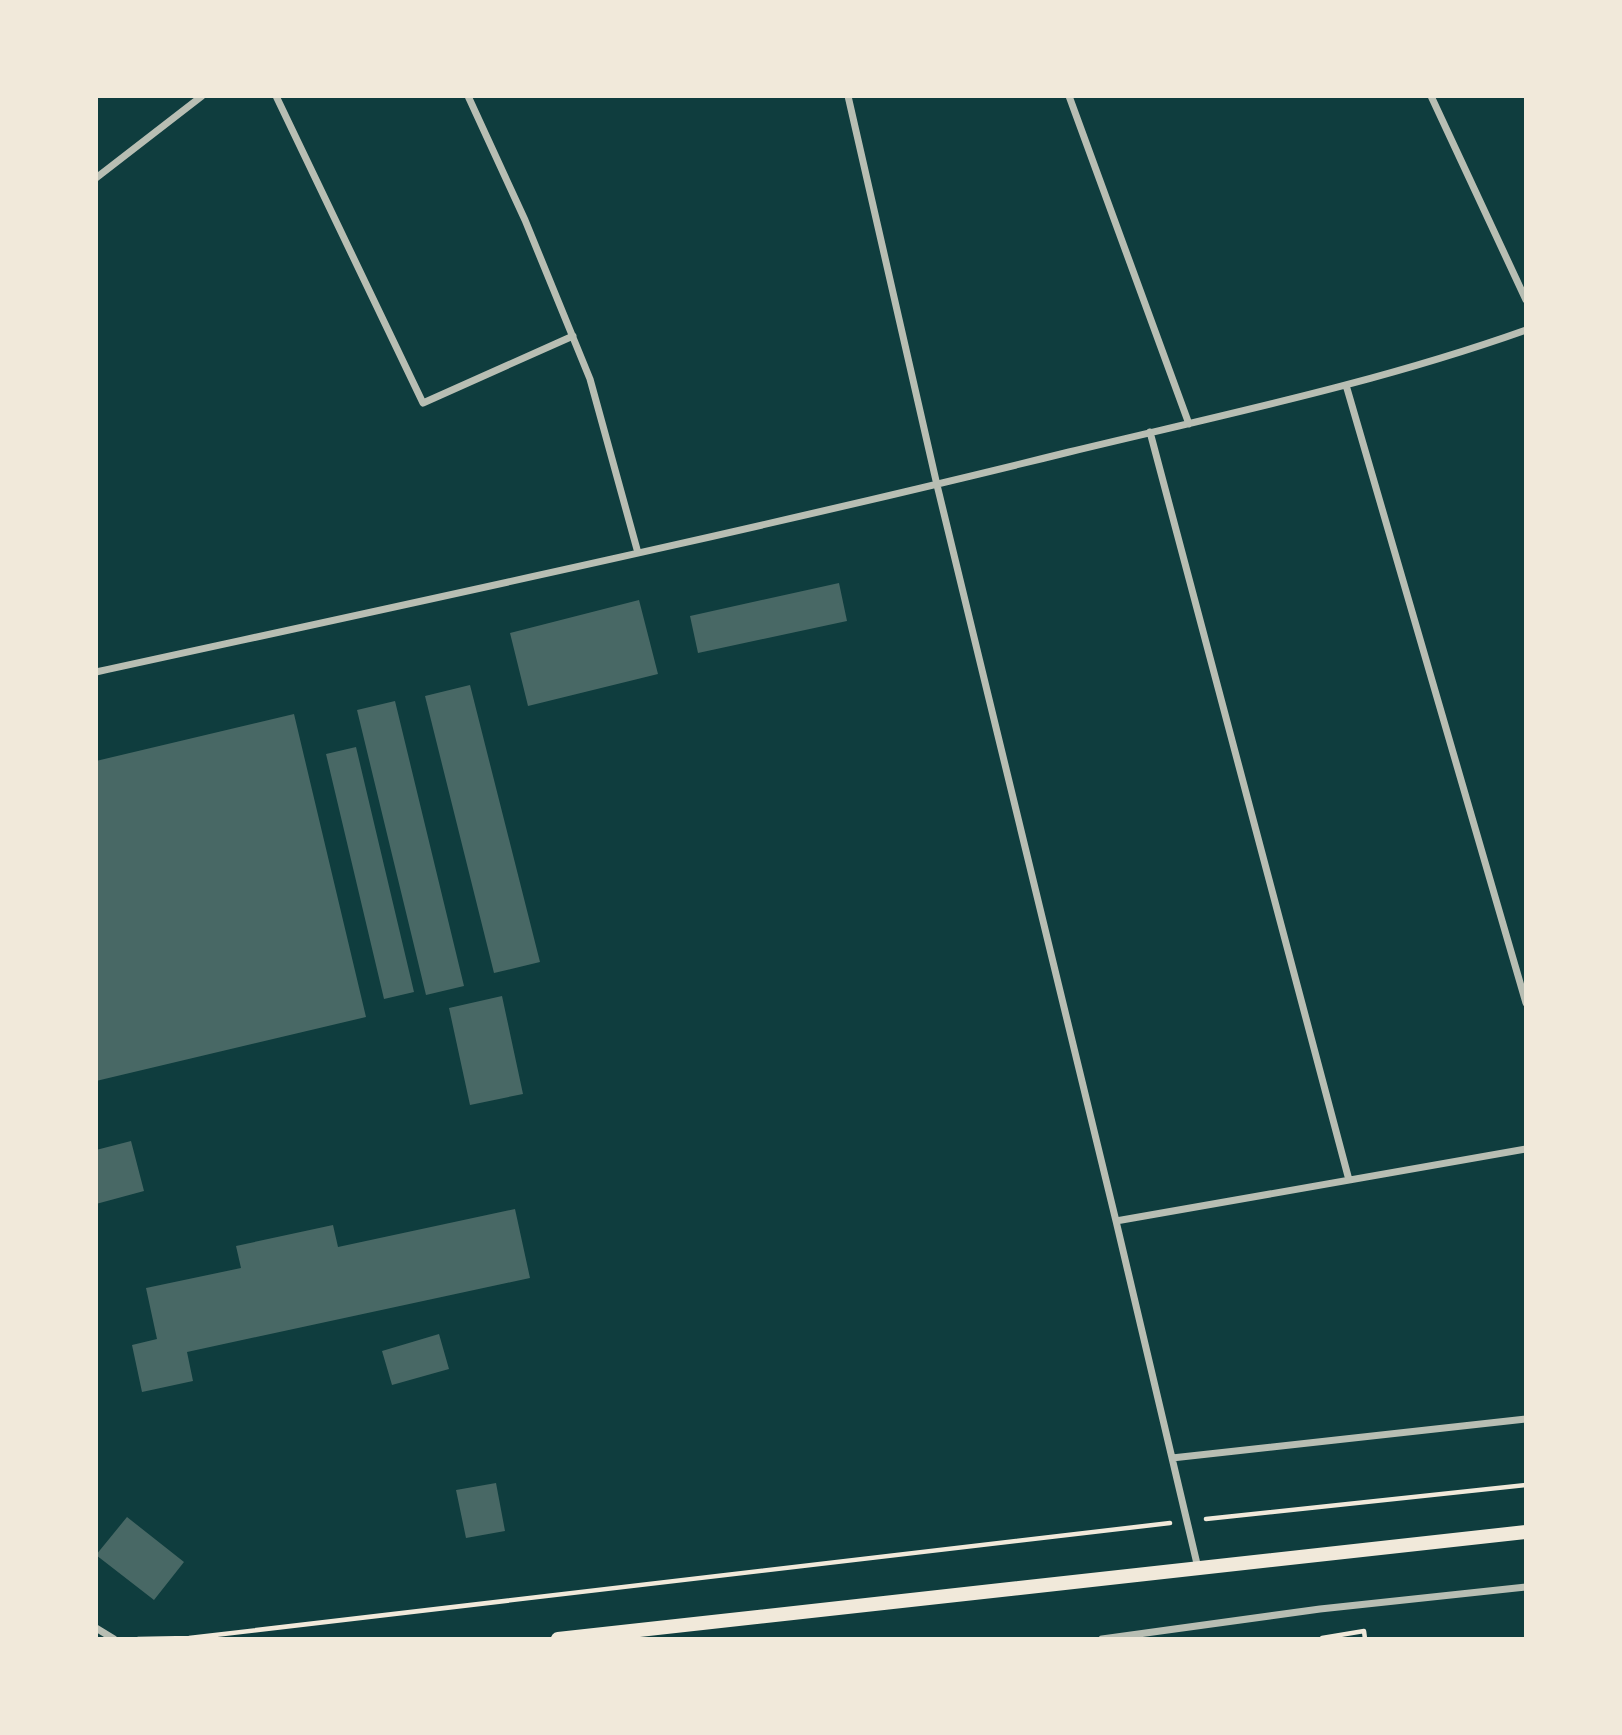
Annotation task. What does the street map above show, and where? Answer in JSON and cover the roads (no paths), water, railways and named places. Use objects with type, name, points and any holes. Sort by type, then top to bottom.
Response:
[{"type":"main road","points":[[558,1639],[1526,1532]]},
{"type":"street","points":[[96,178],[202,96]]},
{"type":"street","points":[[276,96],[423,403],[573,336]]},
{"type":"street","points":[[468,96],[525,220],[590,379],[638,552]]},
{"type":"street","points":[[848,96],[937,485],[1198,1568]]},
{"type":"street","points":[[1069,96],[1189,424]]},
{"type":"street","points":[[1431,96],[1526,300]]},
{"type":"street","points":[[96,672],[937,485],[1346,384],[1457,354],[1526,330]]},
{"type":"street","points":[[1346,384],[1526,1003]]},
{"type":"street","points":[[1150,432],[1349,1180]]},
{"type":"street","points":[[1116,1221],[1526,1149]]},
{"type":"street","points":[[1172,1458],[1526,1419]]},
{"type":"street","points":[[1101,1639],[1320,1609],[1526,1587]]},
{"type":"street","points":[[96,1628],[114,1639]]}]
